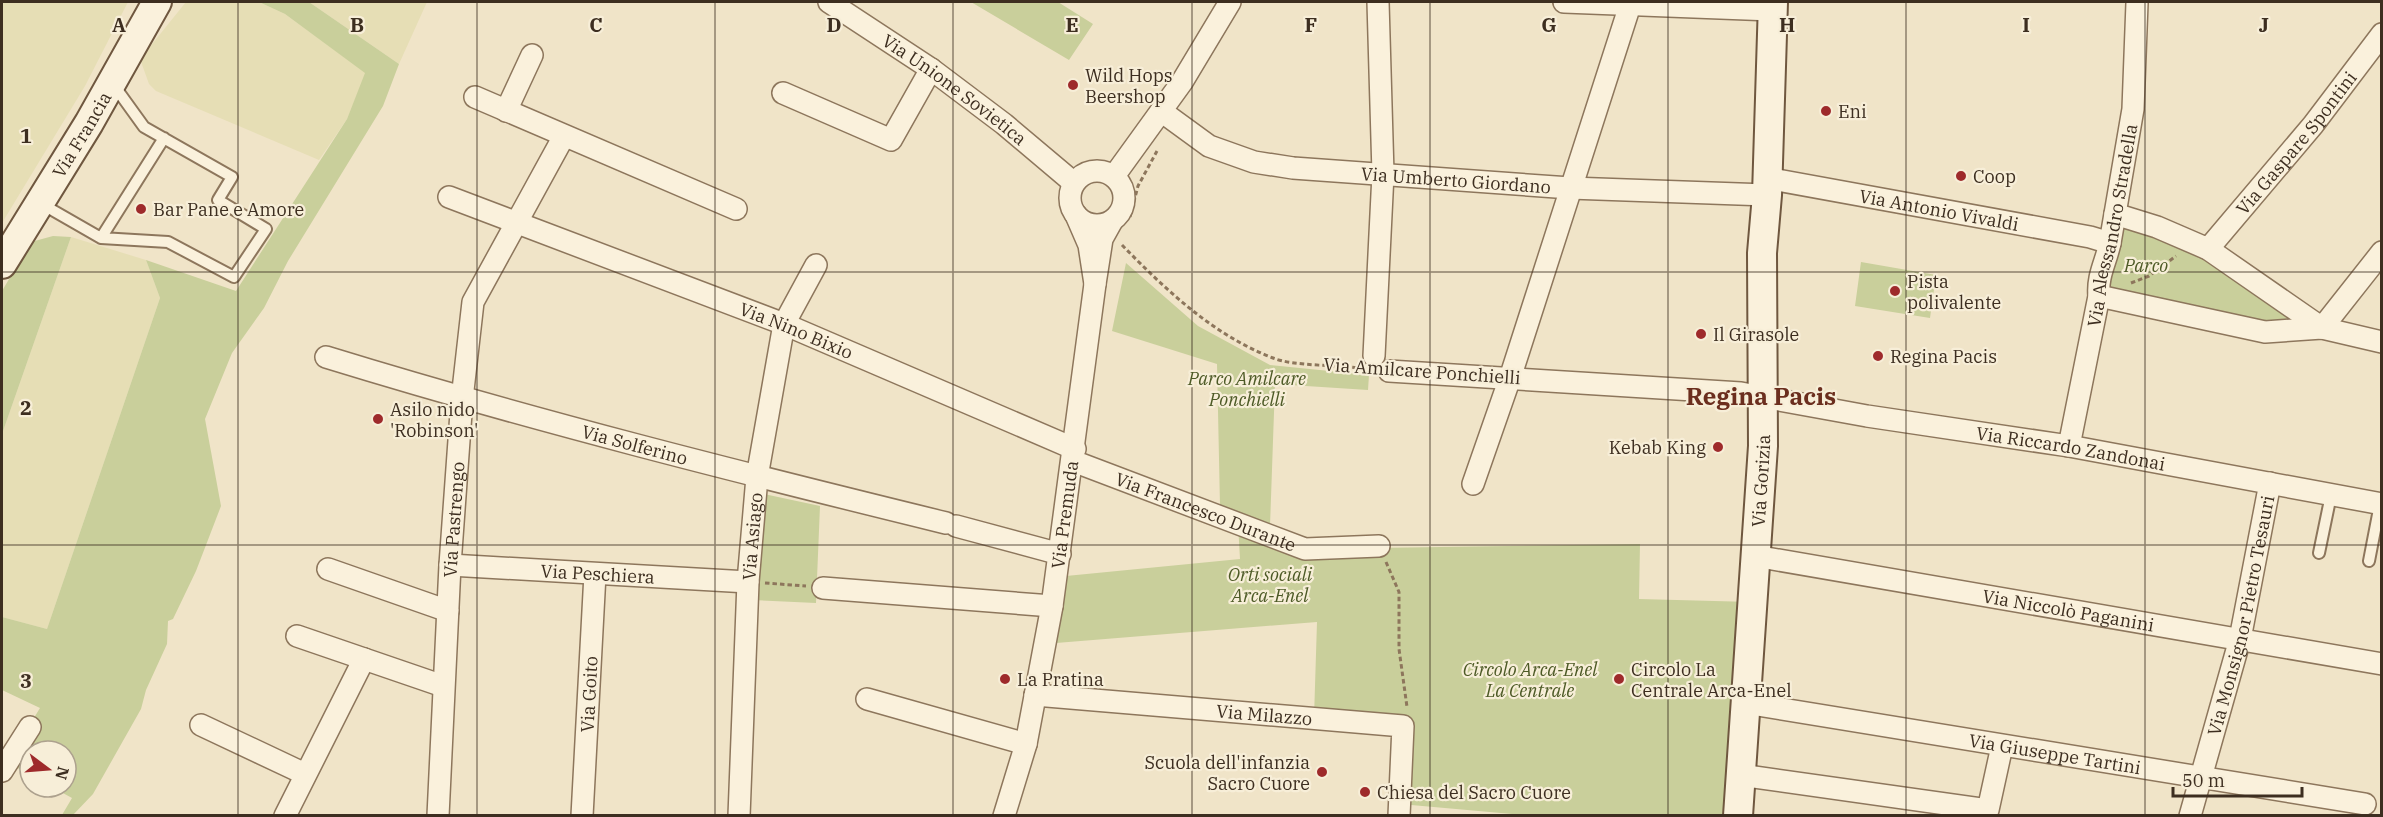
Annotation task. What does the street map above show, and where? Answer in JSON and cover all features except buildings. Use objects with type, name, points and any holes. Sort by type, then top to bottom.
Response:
[{"type":"main road","name":"Via Francia","points":[[2,264],[157,2]]},
{"type":"main road","name":"Via Gorizia","points":[[1738,816],[1763,446],[1762,253],[1767,187],[1772,6]]},
{"type":"street","name":"Via Unione Sovietica","points":[[830,2],[932,69],[1005,124],[1074,183]]},
{"type":"street","points":[[1074,183],[1088,172],[1106,172],[1114,176],[1168,116],[1182,82],[1230,2]]},
{"type":"street","points":[[1374,356],[1383,174],[1378,2]]},
{"type":"street","points":[[1564,2],[1772,6]]},
{"type":"street","points":[[1473,484],[1510,378],[1631,3]]},
{"type":"street","name":"Via Alessandro Stradella","points":[[2069,446],[2108,298],[2098,277],[2106,262],[2110,243],[2133,109],[2137,3]]},
{"type":"street","name":"Via Gaspare Spontini","points":[[2203,246],[2313,124],[2382,34]]},
{"type":"street","points":[[506,111],[532,55]]},
{"type":"street","points":[[783,93],[891,140],[932,69]]},
{"type":"street","points":[[475,97],[736,209]]},
{"type":"street","name":"Via Umberto Giordano","points":[[1168,116],[1209,146],[1254,162],[1570,188],[1767,187]]},
{"type":"street","points":[[515,223],[564,136]]},
{"type":"street","name":"Via Premuda","points":[[1004,816],[1026,744],[1052,606],[1102,239],[1122,227],[1119,214],[1124,198],[1120,182],[1114,176]]},
{"type":"street","name":"Via Premuda","points":[[1074,183],[1070,199],[1089,245],[1095,284]]},
{"type":"street","name":"Via Antonio Vivaldi","points":[[1767,187],[2090,237],[2110,243]]},
{"type":"street","name":"Via Nino Bixio","points":[[449,197],[784,324],[1074,455]]},
{"type":"street","points":[[2115,214],[2157,227],[2203,246],[2298,314],[2322,328],[2382,342]]},
{"type":"street","points":[[1076,215],[1089,225],[1122,227]]},
{"type":"street","name":"Via Pastrengo","points":[[438,816],[450,565],[462,399],[473,302],[515,223]]},
{"type":"street","points":[[2108,298],[2265,332],[2322,328],[2382,252]]},
{"type":"street","name":"Via Asiago","points":[[739,816],[748,582],[757,477],[784,324],[816,265]]},
{"type":"street","name":"Via Solferino","points":[[326,357],[462,399],[1060,554]]},
{"type":"street","name":"Via Amilcare Ponchielli","points":[[1389,371],[1761,396]]},
{"type":"street","name":"Via Riccardo Zandonai","points":[[1761,396],[1867,416],[2069,446],[2381,504]]},
{"type":"street","name":"Via Francesco Durante","points":[[1074,455],[1305,549],[1379,546]]},
{"type":"street","name":"Via Monsignor Pietro Tesauri","points":[[2190,816],[2240,639],[2270,483]]},
{"type":"street","name":"Via Niccolò Paganini","points":[[1755,556],[2382,664]]},
{"type":"street","name":"Via Peschiera","points":[[450,565],[748,582]]},
{"type":"street","points":[[328,570],[448,611]]},
{"type":"street","name":"Via Goito","points":[[582,816],[595,574]]},
{"type":"street","points":[[823,588],[1052,606]]},
{"type":"street","points":[[297,636],[443,686]]},
{"type":"street","points":[[285,816],[364,659]]},
{"type":"street","name":"Via Milazzo","points":[[1035,695],[1403,726],[1399,816]]},
{"type":"street","points":[[867,699],[1026,744]]},
{"type":"street","name":"Via Giuseppe Tartini","points":[[1745,703],[2200,779],[2365,804]]},
{"type":"street","points":[[201,725],[305,774]]},
{"type":"street","points":[[2,771],[30,727]]},
{"type":"street","points":[[1740,775],[1988,810],[2002,746]]},
{"type":"lane","points":[[40,203],[101,238],[168,242],[234,277],[266,229],[219,200],[232,177],[144,127],[111,83]]},
{"type":"lane","points":[[101,238],[164,138]]},
{"type":"lane","points":[[2319,553],[2331,495]]},
{"type":"lane","points":[[2369,561],[2381,504]]},
{"type":"path","points":[[1120,257],[1122,227],[1168,116]]},
{"type":"path","name":"Via Amilcare Ponchielli","points":[[1122,245],[1163,286],[1199,317],[1274,359],[1389,371]]},
{"type":"path","points":[[2108,298],[2124,286],[2149,276],[2203,246]]},
{"type":"path","points":[[1379,546],[1399,592],[1399,649],[1405,702],[1409,712]]},
{"type":"path","points":[[748,582],[823,588]]},
{"type":"shaded area","points":[[2,2],[128,2],[85,86],[2,223]]},
{"type":"shaded area","points":[[186,2],[259,2],[285,14],[366,73],[347,119],[319,160],[156,91],[149,84],[140,59]]},
{"type":"shaded area","points":[[309,2],[427,2],[399,64]]},
{"type":"shaded area","points":[[71,237],[146,260],[160,298],[47,629],[2,617],[2,434]]},
{"type":"green space","points":[[259,2],[309,2],[399,64],[383,106],[288,261],[264,308],[232,353],[205,419],[221,506],[196,571],[173,619],[168,621],[167,644],[146,690],[141,709],[93,794],[73,815],[62,815],[71,799],[78,799],[78,739],[21,739],[40,708],[2,690],[2,617],[47,629],[160,298],[146,260],[236,291],[347,119],[365,73],[285,14]]},
{"type":"green space","points":[[971,2],[1058,2],[1093,24],[1069,60]]},
{"type":"green space","name":"Parco","points":[[2115,214],[2157,227],[2322,328],[2265,332],[2099,296]]},
{"type":"green space","points":[[53,236],[71,237],[2,434],[2,291],[31,242]]},
{"type":"green space","name":"Pista polivalente","points":[[1861,262],[1936,275],[1930,318],[1855,306]]},
{"type":"green space","name":"Parco Amilcare Ponchielli","points":[[1126,263],[1198,326],[1270,365],[1369,375],[1368,390],[1275,384],[1270,526],[1220,506],[1217,364],[1112,331]]},
{"type":"green space","points":[[764,494],[820,506],[816,603],[752,600]]},
{"type":"green space","name":"Circolo Arca-Enel La Centrale","points":[[1238,523],[1305,549],[1640,544],[1639,599],[1752,602],[1738,815],[1533,816],[1400,804],[1402,726],[1314,718],[1317,622],[1056,643],[1066,576],[1240,559]]},
{"type":"green space","points":[[18,744],[18,768],[7,762]]},
{"type":"place","name":"Wild Hops Beershop","points":[[1073,85]]},
{"type":"place","name":"Eni","points":[[1826,111]]},
{"type":"place","name":"Coop","points":[[1961,176]]},
{"type":"place","name":"Bar Pane e Amore","points":[[141,209]]},
{"type":"place","name":"Pista polivalente","points":[[1895,291]]},
{"type":"place","name":"Il Girasole","points":[[1701,334]]},
{"type":"place","name":"Regina Pacis","points":[[1878,356]]},
{"type":"place","name":"Asilo nido 'Robinson'","points":[[378,419]]},
{"type":"place","name":"Kebab King","points":[[1718,447]]},
{"type":"place","name":"La Pratina","points":[[1005,679]]},
{"type":"place","name":"Circolo La Centrale Arca-Enel","points":[[1619,679]]},
{"type":"place","name":"Scuola dell'infanzia Sacro Cuore","points":[[1322,772]]},
{"type":"place","name":"Chiesa del Sacro Cuore","points":[[1365,792]]},
{"type":"district","name":"Regina Pacis","points":[[1761,396]]},
{"type":"park label","name":"Orti sociali Arca-Enel","points":[[1270,584]]}]
